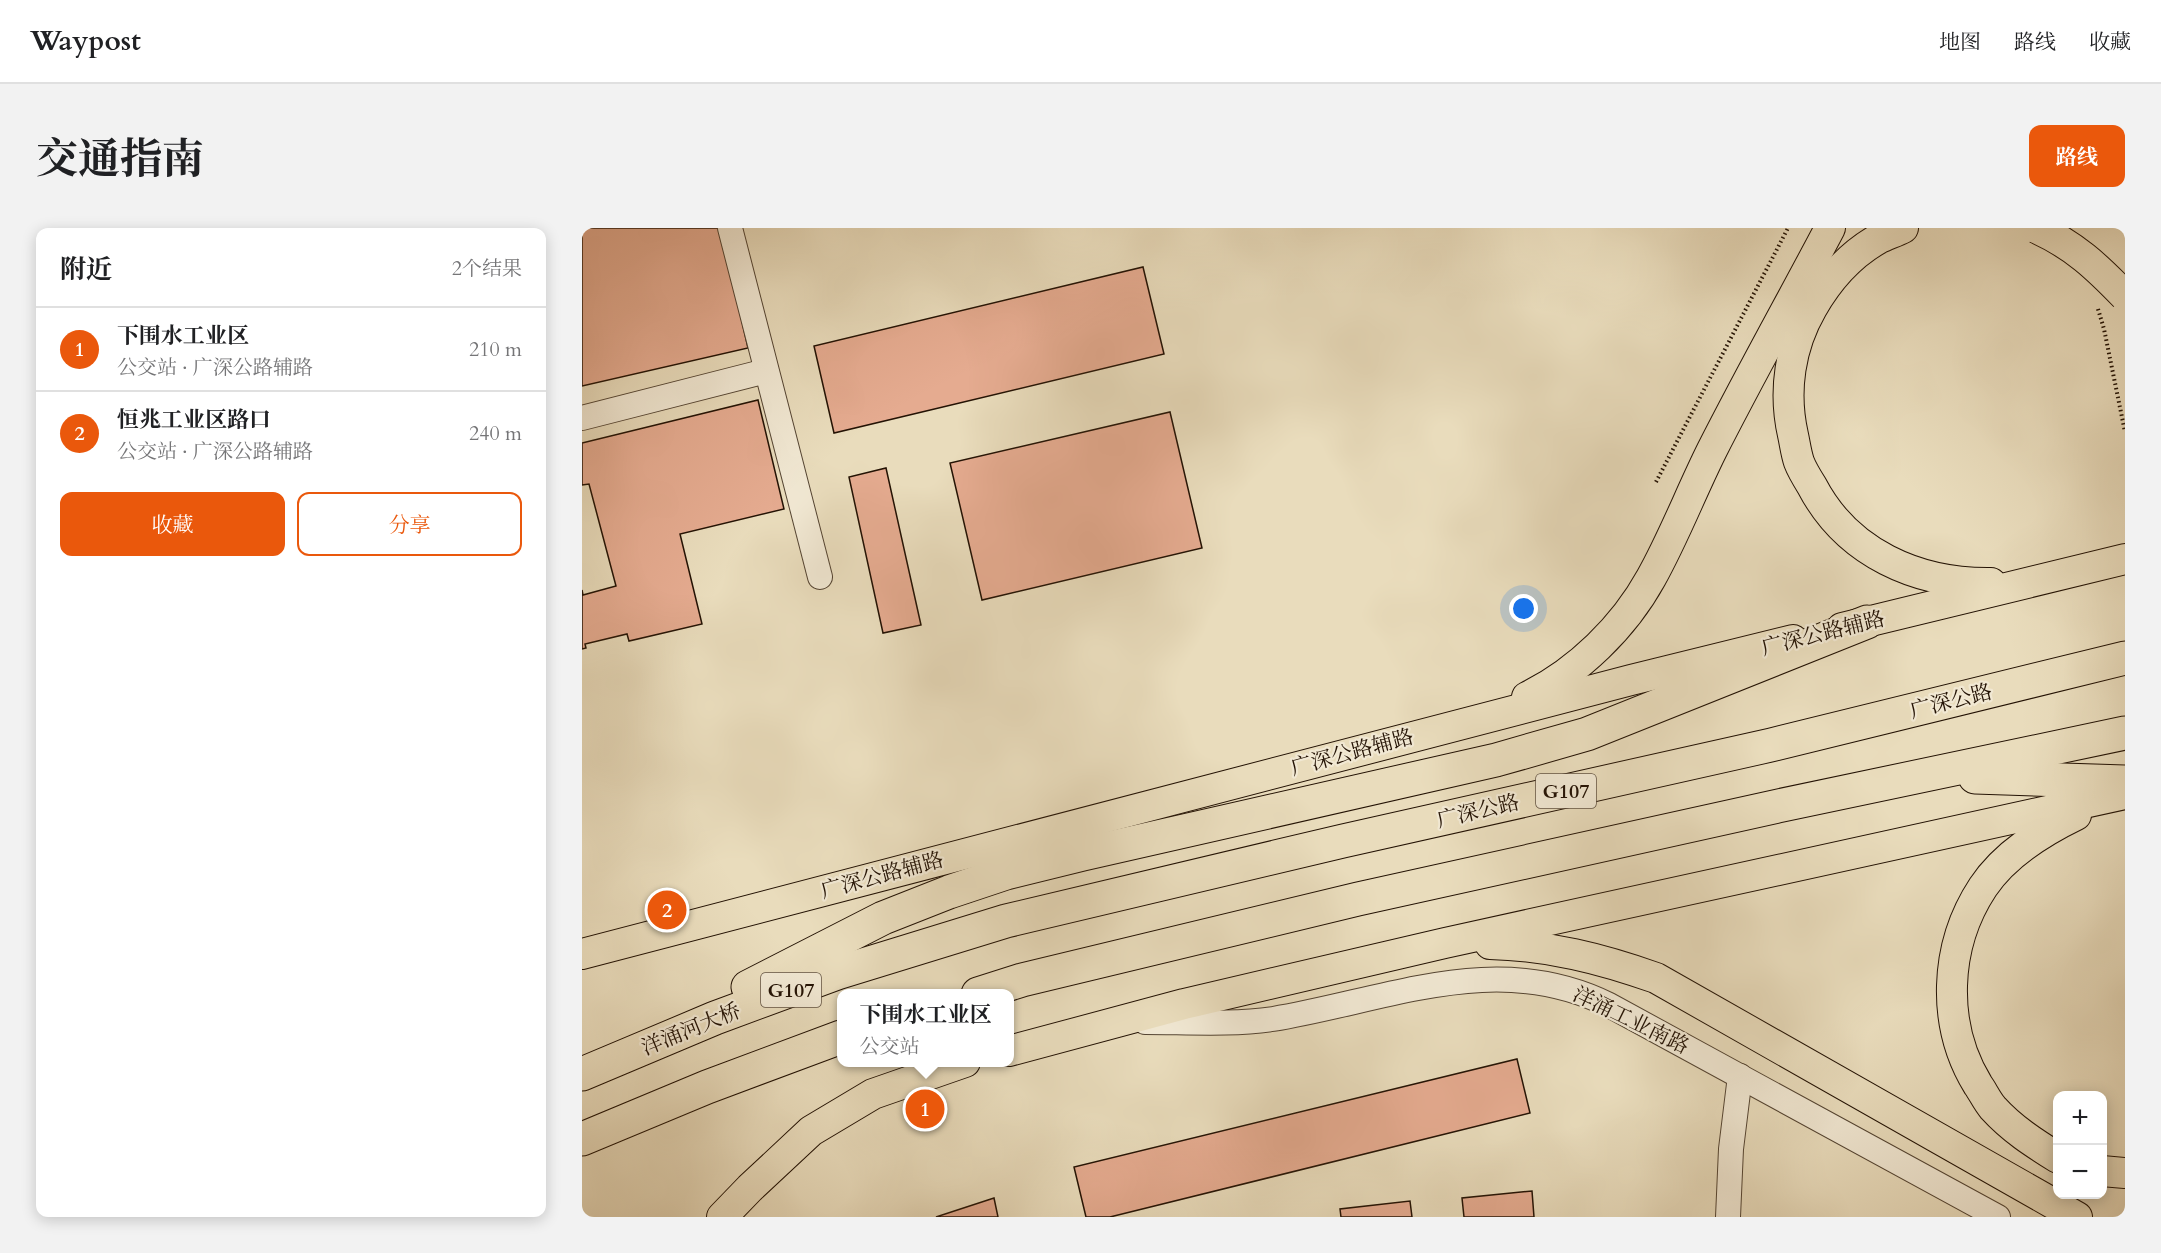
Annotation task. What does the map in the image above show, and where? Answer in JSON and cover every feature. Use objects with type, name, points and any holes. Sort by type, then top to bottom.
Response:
[{"type":"highway","points":[[583,1073],[883,918],[949,892],[1005,873],[1496,760],[1587,734],[1867,622]]},
{"type":"highway","name":"广深公路","points":[[1005,921],[1343,841],[1771,745],[2125,658]]},
{"type":"highway","points":[[992,989],[1358,899],[2125,733]]},
{"type":"highway","points":[[1923,776],[2123,790]]},
{"type":"highway","name":"洋涌河大桥","points":[[583,1073],[716,1018],[837,973],[1005,921]]},
{"type":"highway","points":[[582,1139],[707,1087],[837,1038]]},
{"type":"main road","points":[[1470,722],[1526,698],[1555,680],[1590,654],[1634,605],[1651,579],[1712,450],[1830,228]]},
{"type":"main road","points":[[1903,228],[1878,239],[1849,260],[1824,288],[1802,325],[1790,368],[1788,413],[1800,464],[1821,504],[1849,535],[1883,558],[1911,572],[1937,578],[1972,583],[2026,582]]},
{"type":"main road","points":[[2036,228],[2058,237],[2085,256],[2125,296]]},
{"type":"main road","name":"广深公路辅路","points":[[582,954],[1630,680],[2125,559]]},
{"type":"main road","points":[[1014,1050],[1445,943],[2123,790]]},
{"type":"main road","points":[[2053,1155],[2023,1137],[1992,1107],[1967,1067],[1958,1042],[1951,997],[1956,949],[1962,929],[1983,887],[2009,858],[2061,822],[2123,790]]},
{"type":"main road","points":[[1445,943],[1559,949],[1612,962],[1656,978],[2077,1217]]},
{"type":"main road","points":[[722,1217],[811,1131],[873,1094],[951,1067]]},
{"type":"main road","points":[[2107,1171],[2125,1173]]},
{"type":"street","points":[[730,228],[820,578]]},
{"type":"street","points":[[582,417],[766,371]]},
{"type":"street","name":"洋涌工业南路","points":[[1119,1022],[1257,1021],[1486,978],[1515,979],[1557,985],[1592,996],[1998,1217]]},
{"type":"street","points":[[1728,1217],[1731,1149],[1740,1076]]},
{"type":"path","points":[[1656,482],[1788,228]]},
{"type":"path","points":[[2097,307],[2104,329],[2125,432]]},
{"type":"building","points":[[582,228],[721,228],[748,348],[582,386]]},
{"type":"building","points":[[1143,267],[1164,354],[834,433],[814,346]]},
{"type":"building","points":[[758,400],[784,509],[680,534],[702,624],[629,641],[627,634],[585,644],[586,648],[582,649],[582,590],[583,595],[616,586],[589,484],[582,485],[582,443]]},
{"type":"building","points":[[1170,412],[1202,548],[982,600],[950,463]]},
{"type":"building","points":[[886,468],[921,625],[883,633],[849,477]]},
{"type":"building","points":[[1517,1059],[1530,1113],[1110,1217],[1086,1217],[1074,1167]]},
{"type":"building","points":[[1532,1191],[1534,1217],[1464,1217],[1462,1198]]},
{"type":"building","points":[[994,1198],[998,1217],[936,1217]]},
{"type":"building","points":[[1410,1201],[1412,1217],[1341,1217],[1340,1209]]},
{"type":"place","name":"恒兆工业区路口","points":[[667,910]]},
{"type":"place","name":"下围水工业区","points":[[925,1109]]}]
